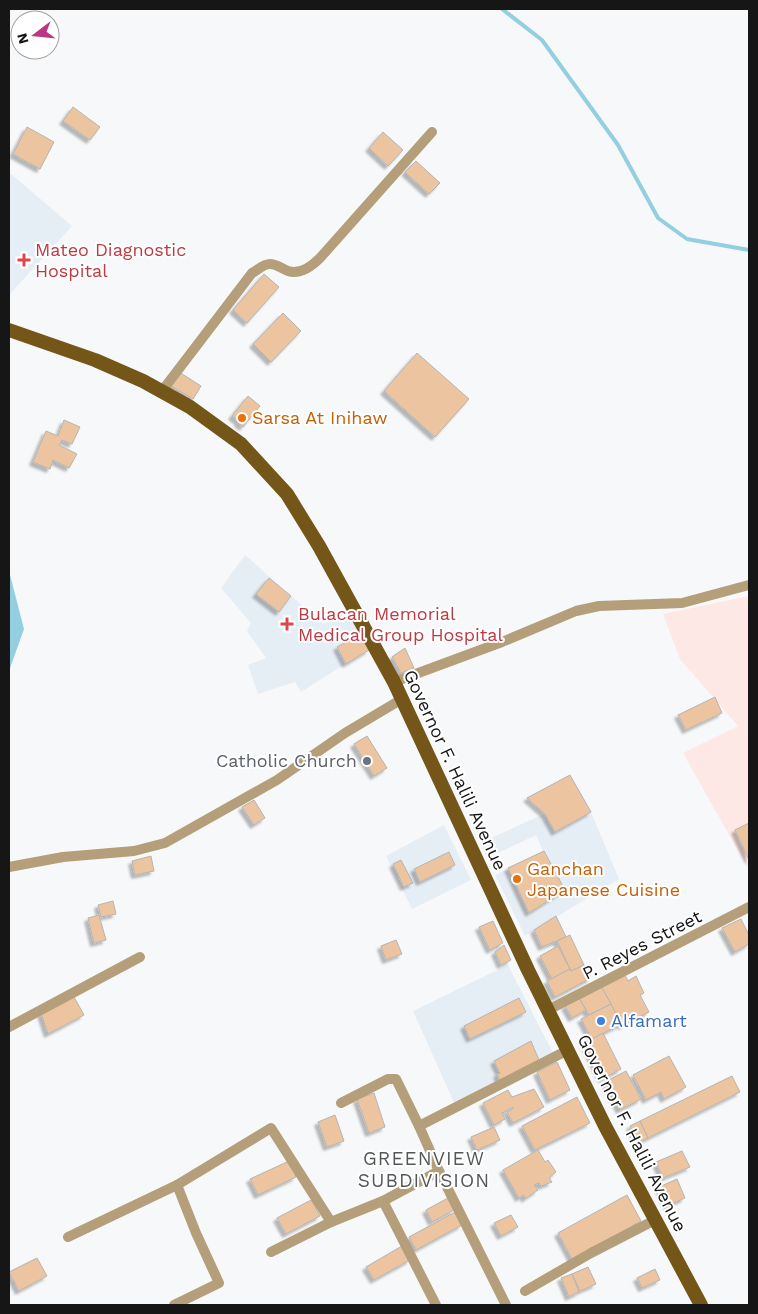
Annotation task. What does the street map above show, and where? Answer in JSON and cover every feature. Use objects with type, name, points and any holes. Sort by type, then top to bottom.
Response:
[{"type":"main road","name":"Governor F. Halili Avenue","points":[[9,330],[96,360],[143,381],[196,411],[241,444],[287,494],[319,546],[394,682],[528,970],[605,1126],[701,1305]]},
{"type":"street","points":[[162,391],[252,273],[264,265],[271,264],[289,272],[299,272],[309,268],[432,132]]},
{"type":"street","points":[[394,682],[502,642],[576,611],[599,606],[682,603],[749,585]]},
{"type":"street","points":[[9,867],[63,857],[134,851],[165,844],[277,780],[345,733],[402,699]]},
{"type":"street","name":"P. Reyes Street","points":[[548,1010],[749,907]]},
{"type":"street","points":[[9,1027],[140,957]]},
{"type":"street","points":[[419,1126],[568,1050]]},
{"type":"street","points":[[341,1103],[388,1079],[396,1080],[506,1305]]},
{"type":"street","points":[[68,1236],[177,1185],[271,1128],[331,1222]]},
{"type":"street","points":[[271,1252],[331,1222],[383,1201],[439,1171]]},
{"type":"street","points":[[174,1305],[219,1283],[177,1185]]},
{"type":"street","points":[[383,1201],[436,1305]]},
{"type":"street","points":[[525,1292],[591,1253],[655,1220]]},
{"type":"shaded area","name":"Mateo Diagnostic Hospital","points":[[11,174],[72,226],[9,295],[9,177]]},
{"type":"shaded area","name":"Bulacan Memorial Medical Group Hospital","points":[[245,555],[323,624],[348,611],[360,634],[336,647],[345,664],[301,692],[295,682],[258,694],[248,665],[266,658],[247,631],[251,623],[221,588]]},
{"type":"shaded area","points":[[749,596],[749,870],[683,753],[738,726],[680,659],[663,614]]},
{"type":"shaded area","points":[[570,775],[591,812],[619,879],[525,936],[495,875],[543,851],[536,835],[487,858],[480,843],[544,814],[527,798]]},
{"type":"shaded area","points":[[444,825],[471,880],[412,909],[386,856]]},
{"type":"shaded area","points":[[508,965],[553,1053],[455,1105],[413,1011]]},
{"type":"water","points":[[9,571],[24,629],[9,671]]},
{"type":"building","points":[[73,107],[100,127],[90,140],[63,121]]},
{"type":"building","points":[[27,127],[54,142],[40,169],[13,154]]},
{"type":"building","points":[[383,132],[403,150],[388,166],[369,148]]},
{"type":"building","points":[[416,161],[440,183],[429,194],[405,172]]},
{"type":"building","points":[[264,274],[279,287],[247,323],[233,310]]},
{"type":"building","points":[[283,313],[301,331],[271,362],[253,344]]},
{"type":"building","points":[[417,353],[469,399],[435,437],[384,391]]},
{"type":"building","points":[[179,372],[201,386],[193,399],[171,386]]},
{"type":"building","points":[[248,396],[260,406],[243,427],[232,416]]},
{"type":"building","points":[[64,420],[80,427],[72,444],[62,440],[59,445],[77,454],[69,468],[53,460],[50,469],[33,462],[46,431],[58,436]]},
{"type":"building","name":"Bulacan Memorial Medical Group Hospital","points":[[269,578],[291,596],[279,612],[256,594]]},
{"type":"building","points":[[360,634],[369,650],[346,664],[337,647]]},
{"type":"building","points":[[405,648],[414,668],[401,673],[392,657]]},
{"type":"building","points":[[715,697],[722,713],[686,730],[678,715]]},
{"type":"building","points":[[367,736],[387,768],[374,776],[354,744]]},
{"type":"building","points":[[570,775],[591,812],[555,832],[545,814],[527,798]]},
{"type":"building","points":[[254,800],[265,818],[254,825],[242,807]]},
{"type":"building","points":[[749,823],[749,860],[735,830]]},
{"type":"building","points":[[544,851],[565,890],[529,913],[508,868]]},
{"type":"building","points":[[449,852],[455,865],[420,882],[414,869]]},
{"type":"building","points":[[151,856],[154,871],[135,875],[132,861]]},
{"type":"building","points":[[401,860],[413,883],[404,887],[393,864]]},
{"type":"building","points":[[113,901],[116,914],[101,917],[98,905]]},
{"type":"building","points":[[99,915],[106,940],[94,943],[88,918]]},
{"type":"building","points":[[556,916],[566,937],[542,947],[534,930]]},
{"type":"building","points":[[741,919],[749,935],[749,944],[735,952],[722,928]]},
{"type":"building","points":[[493,921],[503,943],[490,950],[479,927]]},
{"type":"building","points":[[570,935],[584,965],[571,971],[557,941]]},
{"type":"building","points":[[396,940],[402,954],[386,960],[381,946]]},
{"type":"building","points":[[504,945],[511,960],[501,965],[495,952]]},
{"type":"building","points":[[558,946],[570,969],[552,979],[540,956]]},
{"type":"building","points":[[584,965],[591,978],[555,997],[547,981],[570,969],[571,971]]},
{"type":"building","points":[[624,973],[628,981],[636,976],[644,993],[640,995],[649,1012],[622,1026],[601,986]]},
{"type":"building","points":[[601,986],[611,1004],[589,1015],[579,998]]},
{"type":"building","points":[[74,997],[84,1015],[48,1034],[41,1013]]},
{"type":"building","points":[[519,998],[526,1012],[470,1039],[464,1026]]},
{"type":"building","points":[[579,998],[586,1010],[572,1018],[565,1006]]},
{"type":"building","name":"Alfamart","points":[[611,1004],[621,1024],[592,1039],[581,1019]]},
{"type":"building","points":[[603,1033],[621,1069],[602,1079],[584,1043]]},
{"type":"building","points":[[531,1041],[539,1060],[500,1081],[497,1074],[500,1073],[494,1061]]},
{"type":"building","points":[[669,1056],[686,1087],[664,1099],[661,1092],[646,1100],[633,1075]]},
{"type":"building","points":[[557,1062],[570,1090],[550,1100],[537,1072]]},
{"type":"building","points":[[626,1071],[641,1099],[620,1110],[605,1082]]},
{"type":"building","points":[[732,1076],[740,1092],[648,1138],[640,1121]]},
{"type":"building","points":[[534,1089],[544,1107],[513,1123],[507,1112],[513,1109],[513,1107],[502,1113],[505,1119],[494,1125],[483,1103],[508,1090],[512,1097]]},
{"type":"building","points":[[374,1093],[385,1127],[369,1133],[357,1099]]},
{"type":"building","points":[[577,1097],[590,1123],[535,1150],[522,1126]]},
{"type":"building","points":[[335,1115],[344,1141],[327,1147],[318,1122]]},
{"type":"building","points":[[640,1121],[648,1138],[638,1143],[630,1126]]},
{"type":"building","points":[[494,1127],[500,1140],[477,1150],[471,1137]]},
{"type":"building","points":[[538,1150],[545,1162],[548,1160],[556,1172],[549,1178],[552,1182],[541,1186],[539,1183],[534,1185],[538,1190],[525,1199],[524,1195],[519,1198],[503,1170]]},
{"type":"building","points":[[682,1151],[690,1167],[663,1178],[656,1162]]},
{"type":"building","points":[[289,1161],[296,1177],[258,1195],[250,1179]]},
{"type":"building","points":[[677,1179],[685,1198],[667,1206],[659,1187]]},
{"type":"building","points":[[627,1195],[641,1221],[572,1259],[558,1233]]},
{"type":"building","points":[[448,1198],[454,1210],[432,1222],[426,1210]]},
{"type":"building","points":[[311,1200],[320,1216],[286,1234],[277,1218]]},
{"type":"building","points":[[455,1212],[462,1225],[416,1250],[409,1237]]},
{"type":"building","points":[[511,1215],[518,1227],[501,1236],[494,1223]]},
{"type":"building","points":[[402,1246],[410,1260],[374,1280],[366,1267]]},
{"type":"building","points":[[37,1258],[47,1276],[19,1291],[9,1272]]},
{"type":"building","points":[[588,1267],[596,1284],[580,1291],[572,1274]]},
{"type":"building","points":[[655,1269],[660,1280],[642,1288],[637,1278]]},
{"type":"building","points":[[572,1274],[579,1292],[569,1297],[561,1278]]},
{"type":"waterway","points":[[502,9],[542,40],[618,145],[658,218],[687,239],[749,250]]},
{"type":"place","name":"Mateo Diagnostic Hospital","points":[[24,260]]},
{"type":"place","name":"Sarsa At Inihaw","points":[[242,418]]},
{"type":"place","name":"Bulacan Memorial Medical Group Hospital","points":[[287,624]]},
{"type":"place","name":"Catholic Church","points":[[367,761]]},
{"type":"place","name":"Ganchan Japanese Cuisine","points":[[517,879]]},
{"type":"place","name":"Alfamart","points":[[601,1021]]},
{"type":"district","name":"GREENVIEW SUBDIVISION","points":[[424,1169]]}]
